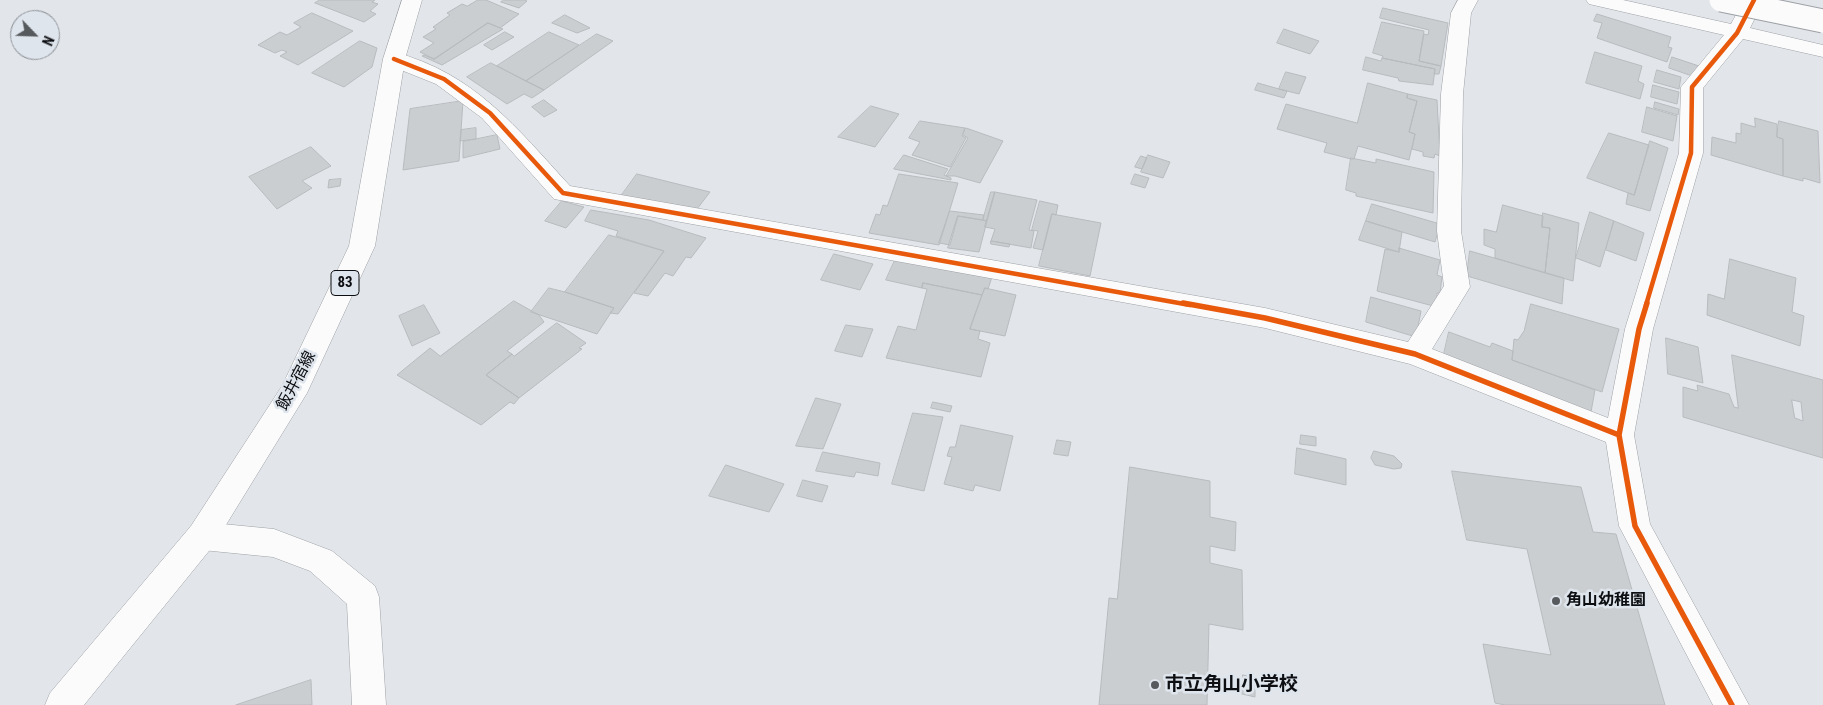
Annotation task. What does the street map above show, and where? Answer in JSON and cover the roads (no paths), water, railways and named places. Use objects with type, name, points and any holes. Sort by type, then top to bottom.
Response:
[{"type":"main road","name":"飯井宿線","points":[[62,705],[202,536],[293,393],[362,246],[394,59],[412,0]]},
{"type":"main road","points":[[1415,354],[1457,287],[1449,231],[1452,94],[1461,13],[1468,0]]},
{"type":"main road","points":[[1596,0],[1736,33],[1823,51]]},
{"type":"main road","points":[[1721,0],[1823,21]]},
{"type":"main road","points":[[1732,705],[1635,526],[1619,434],[1639,329],[1691,153],[1692,86],[1736,33],[1754,0]]},
{"type":"main road","points":[[394,59],[444,79],[490,113],[563,192],[1255,316],[1415,354],[1619,434]]},
{"type":"main road","points":[[202,536],[274,543],[321,561],[363,597],[369,705]]},
{"type":"place","name":"角山幼稚園","points":[[1556,601]]},
{"type":"place","name":"市立角山小学校","points":[[1155,685]]}]
